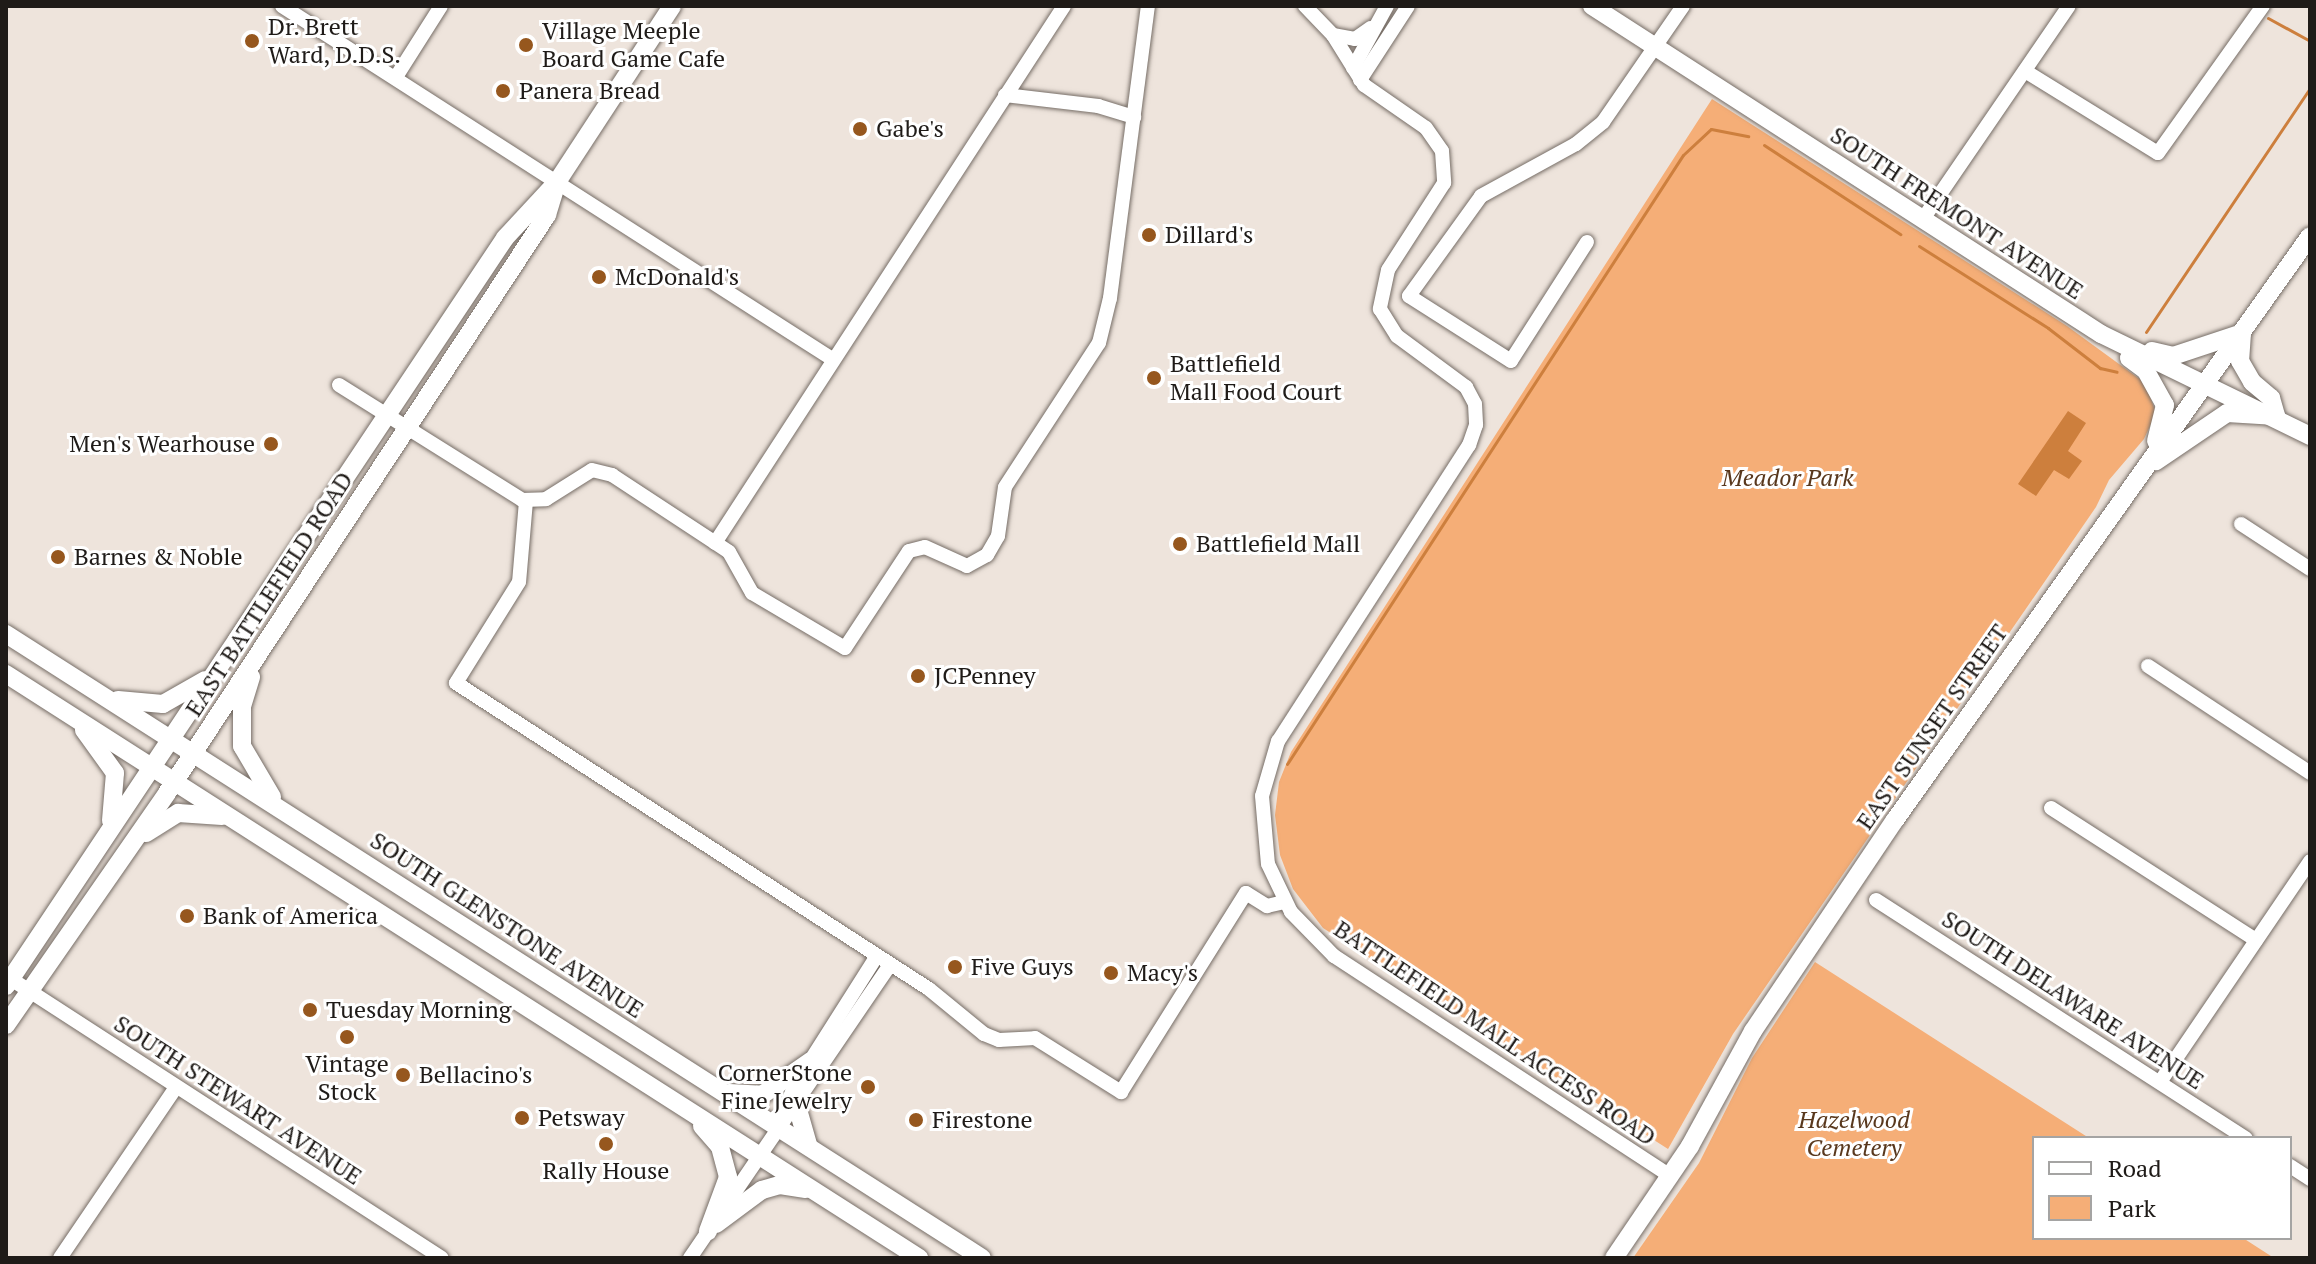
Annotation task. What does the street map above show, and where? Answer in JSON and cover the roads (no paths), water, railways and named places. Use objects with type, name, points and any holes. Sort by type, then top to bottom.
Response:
[{"type":"main road","name":"EAST BATTLEFIELD ROAD","points":[[8,982],[505,238],[557,182],[672,6]]},
{"type":"main road","name":"SOUTH FREMONT AVENUE","points":[[1592,6],[2108,338],[2276,416],[2310,436]]},
{"type":"main road","name":"EAST BATTLEFIELD ROAD","points":[[6,1025],[175,782],[547,215],[557,182]]},
{"type":"main road","name":"EAST SUNSET STREET","points":[[1614,1258],[1670,1176],[1753,1031],[2143,469],[2310,236]]},
{"type":"main road","points":[[2108,338],[2173,356],[2242,333],[2240,361],[2252,382],[2271,398],[2276,416],[2227,413],[2143,469]]},
{"type":"main road","points":[[2108,338],[2146,371],[2165,405],[2164,425],[2143,469]]},
{"type":"main road","name":"SOUTH GLENSTONE AVENUE","points":[[6,634],[982,1258]]},
{"type":"main road","points":[[259,654],[242,707],[242,746],[253,772],[285,811]]},
{"type":"main road","points":[[100,694],[131,705],[163,704],[190,692],[218,668]]},
{"type":"main road","points":[[6,674],[919,1258]]},
{"type":"main road","points":[[76,718],[115,773],[116,805],[106,837]]},
{"type":"main road","points":[[132,845],[178,813],[229,817]]},
{"type":"main road","points":[[720,1090],[762,1095],[811,1061]]},
{"type":"main road","points":[[674,1101],[712,1137],[727,1167],[727,1187],[708,1231]]},
{"type":"main road","points":[[797,1106],[809,1147]]},
{"type":"main road","points":[[708,1231],[762,1190],[789,1185],[814,1191]]},
{"type":"street","points":[[282,6],[832,359]]},
{"type":"street","points":[[396,77],[441,6]]},
{"type":"street","points":[[715,543],[1064,6]]},
{"type":"street","points":[[339,385],[524,500],[546,499],[584,473],[599,470],[715,543],[738,562],[752,593],[841,648],[909,551],[925,547],[967,566],[987,555],[998,536],[1005,487],[1102,334],[1148,6]]},
{"type":"street","name":"BATTLEFIELD MALL ACCESS ROAD","points":[[1305,6],[1333,35],[1356,74],[1426,128],[1442,151],[1444,183],[1388,270],[1380,309],[1397,336],[1466,387],[1475,404],[1476,425],[1469,445],[1273,754],[1261,824],[1268,864],[1284,902],[1309,933],[1350,966],[1670,1176]]},
{"type":"street","points":[[1356,74],[1377,22],[1387,6]]},
{"type":"street","points":[[1356,74],[1408,6]]},
{"type":"street","points":[[1587,242],[1511,361],[1409,296],[1470,207],[1508,177],[1591,132],[1615,107],[1683,6]]},
{"type":"street","points":[[1923,219],[2069,6]]},
{"type":"street","points":[[2025,71],[2158,153],[2263,6]]},
{"type":"street","points":[[1333,35],[1355,39],[1377,22]]},
{"type":"street","points":[[1005,95],[1098,106],[1134,117]]},
{"type":"street","points":[[524,500],[519,582],[456,683],[877,956],[984,1034],[999,1040],[1035,1038],[1121,1092],[1246,893],[1267,906],[1284,902]]},
{"type":"street","points":[[2241,524],[2310,569]]},
{"type":"street","points":[[2148,666],[2310,773]]},
{"type":"street","points":[[2051,808],[2256,940]]},
{"type":"street","points":[[2160,1082],[2310,861]]},
{"type":"street","name":"SOUTH DELAWARE AVENUE","points":[[1876,900],[2243,1136]]},
{"type":"street","points":[[690,1258],[777,1127],[811,1061],[877,956]]},
{"type":"street","points":[[777,1127],[797,1106],[890,965]]},
{"type":"street","name":"SOUTH STEWART AVENUE","points":[[8,982],[30,991],[442,1258]]},
{"type":"street","points":[[60,1258],[176,1087]]},
{"type":"street","points":[[2292,1167],[2309,1178]]},
{"type":"waterway","points":[[2268,18],[2310,41]]},
{"type":"waterway","points":[[2146,332],[2310,88]]},
{"type":"waterway","points":[[1287,764],[1683,155],[1711,129],[1748,136]]},
{"type":"waterway","points":[[1764,145],[1900,234]]},
{"type":"waterway","points":[[1919,246],[2048,328],[2100,368],[2117,372]]},
{"type":"place","name":"Dr. Brett Ward, D.D.S.","points":[[252,41]]},
{"type":"place","name":"Village Meeple Board Game Cafe","points":[[526,45]]},
{"type":"place","name":"Panera Bread","points":[[503,91]]},
{"type":"place","name":"Gabe's","points":[[860,129]]},
{"type":"place","name":"Dillard's","points":[[1149,235]]},
{"type":"place","name":"McDonald's","points":[[599,277]]},
{"type":"place","name":"Battlefield Mall Food Court","points":[[1154,378]]},
{"type":"place","name":"Men's Wearhouse","points":[[271,444]]},
{"type":"place","name":"Battlefield Mall","points":[[1180,544]]},
{"type":"place","name":"Barnes & Noble","points":[[58,557]]},
{"type":"place","name":"JCPenney","points":[[918,676]]},
{"type":"place","name":"Bank of America","points":[[187,916]]},
{"type":"place","name":"Five Guys","points":[[955,967]]},
{"type":"place","name":"Macy's","points":[[1111,973]]},
{"type":"place","name":"Tuesday Morning","points":[[310,1010]]},
{"type":"place","name":"Vintage Stock","points":[[347,1037]]},
{"type":"place","name":"Bellacino's","points":[[403,1075]]},
{"type":"place","name":"CornerStone Fine Jewelry","points":[[868,1087]]},
{"type":"place","name":"Petsway","points":[[522,1118]]},
{"type":"place","name":"Firestone","points":[[916,1120]]},
{"type":"place","name":"Rally House","points":[[606,1144]]},
{"type":"park label","name":"Meador Park","points":[[1788,478]]},
{"type":"park label","name":"Hazelwood Cemetery","points":[[1854,1134]]}]
